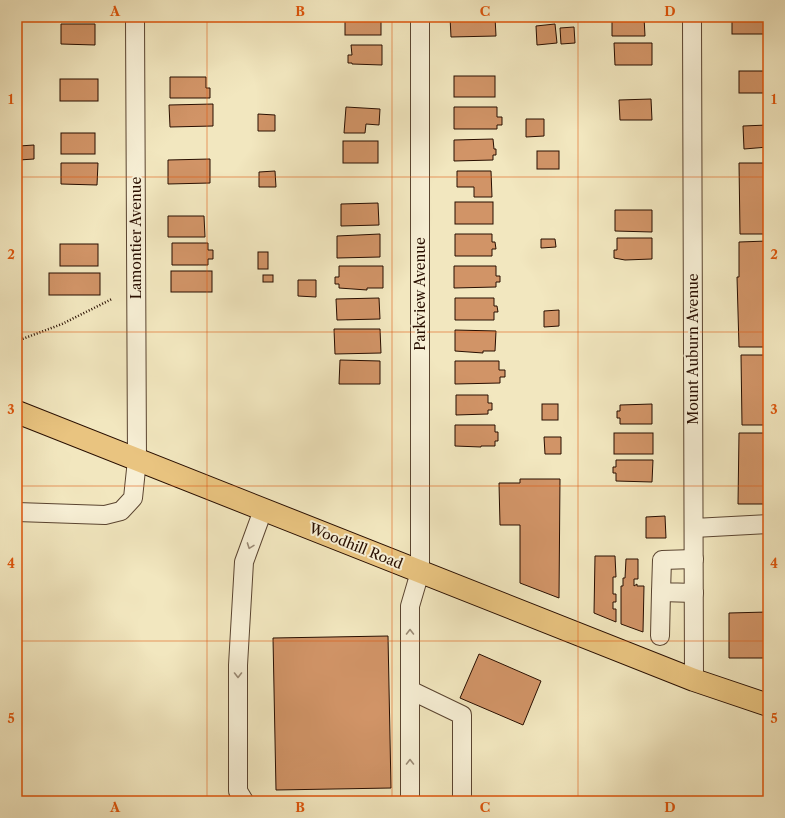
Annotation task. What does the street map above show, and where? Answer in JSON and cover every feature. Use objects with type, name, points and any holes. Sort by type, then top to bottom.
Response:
[{"type":"main road","name":"Woodhill Road","points":[[17,412],[694,680],[768,706]]},
{"type":"street","name":"Lamontier Avenue","points":[[17,512],[105,515],[121,511],[133,498],[137,460],[136,17]]},
{"type":"street","name":"Parkview Avenue","points":[[410,801],[410,606],[420,572],[420,17]]},
{"type":"street","name":"Mount Auburn Avenue","points":[[692,17],[694,680]]},
{"type":"street","points":[[244,801],[238,791],[238,665],[244,562],[263,510]]},
{"type":"street","points":[[694,528],[768,524]]},
{"type":"street","points":[[660,636],[662,560],[694,559]]},
{"type":"street","points":[[661,592],[694,593]]},
{"type":"street","points":[[410,690],[462,715],[462,801]]},
{"type":"path","points":[[17,341],[62,324],[112,299]]},
{"type":"building","points":[[18,17],[34,17],[34,21],[18,21]]},
{"type":"building","points":[[345,17],[381,17],[381,35],[345,35]]},
{"type":"building","points":[[450,17],[495,17],[496,36],[451,37]]},
{"type":"building","points":[[612,17],[644,17],[645,36],[612,36]]},
{"type":"building","points":[[732,17],[768,17],[768,34],[732,34]]},
{"type":"building","points":[[61,24],[95,24],[95,45],[61,44]]},
{"type":"building","points":[[555,24],[557,43],[537,45],[536,26]]},
{"type":"building","points":[[574,27],[575,43],[561,44],[560,28]]},
{"type":"building","points":[[614,43],[652,43],[652,65],[615,65]]},
{"type":"building","points":[[351,45],[382,45],[382,65],[348,63],[348,55],[352,55]]},
{"type":"building","points":[[739,71],[768,71],[768,93],[739,93]]},
{"type":"building","points":[[454,76],[495,76],[495,97],[454,97]]},
{"type":"building","points":[[170,77],[206,77],[206,88],[210,88],[210,98],[170,98]]},
{"type":"building","points":[[60,79],[98,79],[98,101],[60,101]]},
{"type":"building","points":[[651,99],[652,120],[620,120],[619,100]]},
{"type":"building","points":[[213,104],[213,126],[170,127],[169,105]]},
{"type":"building","points":[[346,107],[380,109],[379,125],[366,124],[365,133],[344,133]]},
{"type":"building","points":[[454,107],[497,107],[497,117],[502,117],[502,125],[497,125],[497,129],[454,129]]},
{"type":"building","points":[[258,114],[275,115],[275,131],[258,131]]},
{"type":"building","points":[[526,119],[544,119],[544,136],[526,137]]},
{"type":"building","points":[[768,125],[768,147],[744,149],[743,126]]},
{"type":"building","points":[[61,133],[95,133],[95,154],[61,154]]},
{"type":"building","points":[[493,139],[496,155],[493,155],[493,160],[454,161],[454,140]]},
{"type":"building","points":[[343,141],[378,141],[378,163],[343,163]]},
{"type":"building","points":[[34,145],[34,159],[19,160],[19,146]]},
{"type":"building","points":[[537,151],[559,151],[559,169],[537,169]]},
{"type":"building","points":[[210,159],[210,183],[168,184],[168,160]]},
{"type":"building","points":[[61,163],[98,163],[97,185],[61,184]]},
{"type":"building","points":[[739,163],[768,163],[768,234],[740,234]]},
{"type":"building","points":[[275,171],[276,187],[259,187],[259,172]]},
{"type":"building","points":[[457,171],[491,171],[492,197],[474,197],[474,187],[457,187]]},
{"type":"building","points":[[455,202],[493,202],[493,224],[455,224]]},
{"type":"building","points":[[378,203],[379,225],[341,226],[341,204]]},
{"type":"building","points":[[615,210],[652,210],[652,232],[615,231]]},
{"type":"building","points":[[168,216],[204,216],[205,237],[168,237]]},
{"type":"building","points":[[380,234],[380,257],[337,258],[337,236]]},
{"type":"building","points":[[455,234],[492,234],[492,242],[495,242],[496,249],[492,249],[492,256],[455,256]]},
{"type":"building","points":[[617,238],[652,238],[652,259],[625,260],[614,258],[614,250],[617,250]]},
{"type":"building","points":[[541,239],[555,239],[556,247],[541,248]]},
{"type":"building","points":[[768,241],[768,347],[739,347],[737,277],[739,277],[739,242]]},
{"type":"building","points":[[172,243],[208,243],[208,250],[213,250],[213,259],[208,259],[208,265],[172,265]]},
{"type":"building","points":[[60,244],[98,244],[98,266],[60,266]]},
{"type":"building","points":[[258,252],[268,252],[268,269],[258,269]]},
{"type":"building","points":[[339,266],[383,266],[383,288],[367,288],[367,290],[339,288],[339,284],[335,284],[335,277],[339,277]]},
{"type":"building","points":[[454,266],[496,266],[496,276],[500,276],[500,282],[496,282],[496,287],[454,288]]},
{"type":"building","points":[[171,271],[212,271],[212,292],[171,292]]},
{"type":"building","points":[[49,273],[100,273],[100,295],[49,295]]},
{"type":"building","points":[[263,275],[273,275],[273,282],[263,282]]},
{"type":"building","points":[[298,280],[316,280],[316,297],[298,296]]},
{"type":"building","points":[[379,298],[380,319],[337,320],[336,299]]},
{"type":"building","points":[[455,298],[494,298],[494,306],[497,306],[498,312],[494,312],[494,320],[455,320]]},
{"type":"building","points":[[559,310],[559,326],[544,327],[544,311]]},
{"type":"building","points":[[334,329],[380,329],[381,353],[335,354]]},
{"type":"building","points":[[455,330],[496,331],[495,351],[483,351],[483,353],[455,351]]},
{"type":"building","points":[[741,355],[768,355],[768,425],[742,425]]},
{"type":"building","points":[[340,360],[380,361],[380,384],[339,384]]},
{"type":"building","points":[[455,361],[499,361],[499,370],[505,370],[505,377],[500,377],[500,383],[455,384]]},
{"type":"building","points":[[456,395],[488,395],[488,403],[492,403],[492,410],[488,410],[488,414],[456,415]]},
{"type":"building","points":[[542,404],[558,404],[558,420],[542,420]]},
{"type":"building","points":[[652,404],[652,424],[620,424],[620,418],[617,418],[617,411],[620,411],[620,405]]},
{"type":"building","points":[[455,425],[495,425],[495,432],[498,432],[498,441],[495,441],[495,446],[455,446]]},
{"type":"building","points":[[614,433],[653,433],[653,454],[614,454]]},
{"type":"building","points":[[739,433],[768,433],[767,504],[738,504]]},
{"type":"building","points":[[544,437],[561,437],[561,454],[545,454]]},
{"type":"building","points":[[616,460],[653,460],[652,482],[616,481],[616,473],[613,473],[613,467],[616,467]]},
{"type":"building","points":[[520,479],[560,479],[559,598],[520,583],[520,525],[500,525],[499,483],[520,483]]},
{"type":"building","points":[[665,516],[666,538],[646,538],[646,517]]},
{"type":"building","points":[[595,556],[615,556],[616,577],[613,577],[613,594],[616,594],[616,602],[613,602],[613,609],[616,609],[616,622],[594,613]]},
{"type":"building","points":[[626,559],[638,559],[638,579],[634,579],[634,586],[637,584],[637,586],[644,586],[643,632],[621,624],[621,586],[623,586],[623,578],[625,578]]},
{"type":"building","points":[[768,612],[768,658],[729,658],[729,613]]},
{"type":"building","points":[[388,636],[391,788],[276,790],[273,638]]},
{"type":"building","points":[[479,654],[541,681],[523,725],[460,698]]}]
